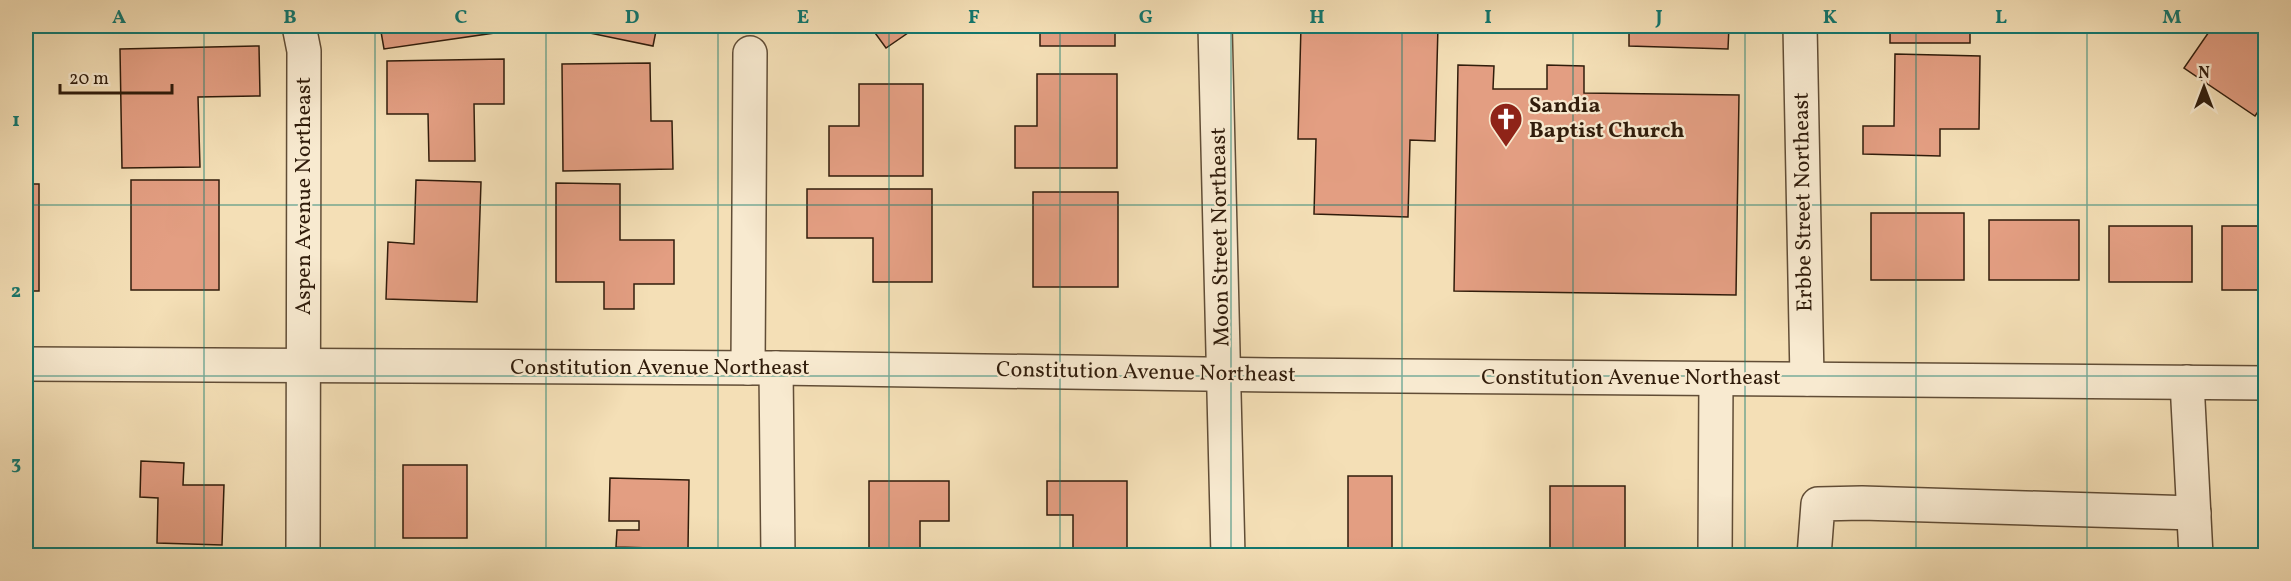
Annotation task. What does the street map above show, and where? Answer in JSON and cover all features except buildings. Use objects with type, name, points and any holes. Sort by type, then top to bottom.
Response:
[{"type":"street","name":"Aspen Avenue Northeast","points":[[299,26],[304,51],[303,555]]},
{"type":"street","name":"Moon Street Northeast","points":[[1215,26],[1228,555]]},
{"type":"street","name":"Erbbe Street Northeast","points":[[1800,26],[1807,379]]},
{"type":"street","points":[[750,53],[762,368],[777,555]]},
{"type":"street","name":"Constitution Avenue Northeast","points":[[26,364],[762,368],[2265,383]]},
{"type":"street","points":[[1715,555],[1716,379]]},
{"type":"street","points":[[2187,382],[2196,555]]},
{"type":"street","points":[[1814,555],[1818,504],[1862,503],[2194,513]]},
{"type":"place","name":"Sandia Baptist Church","points":[[1506,148]]}]
